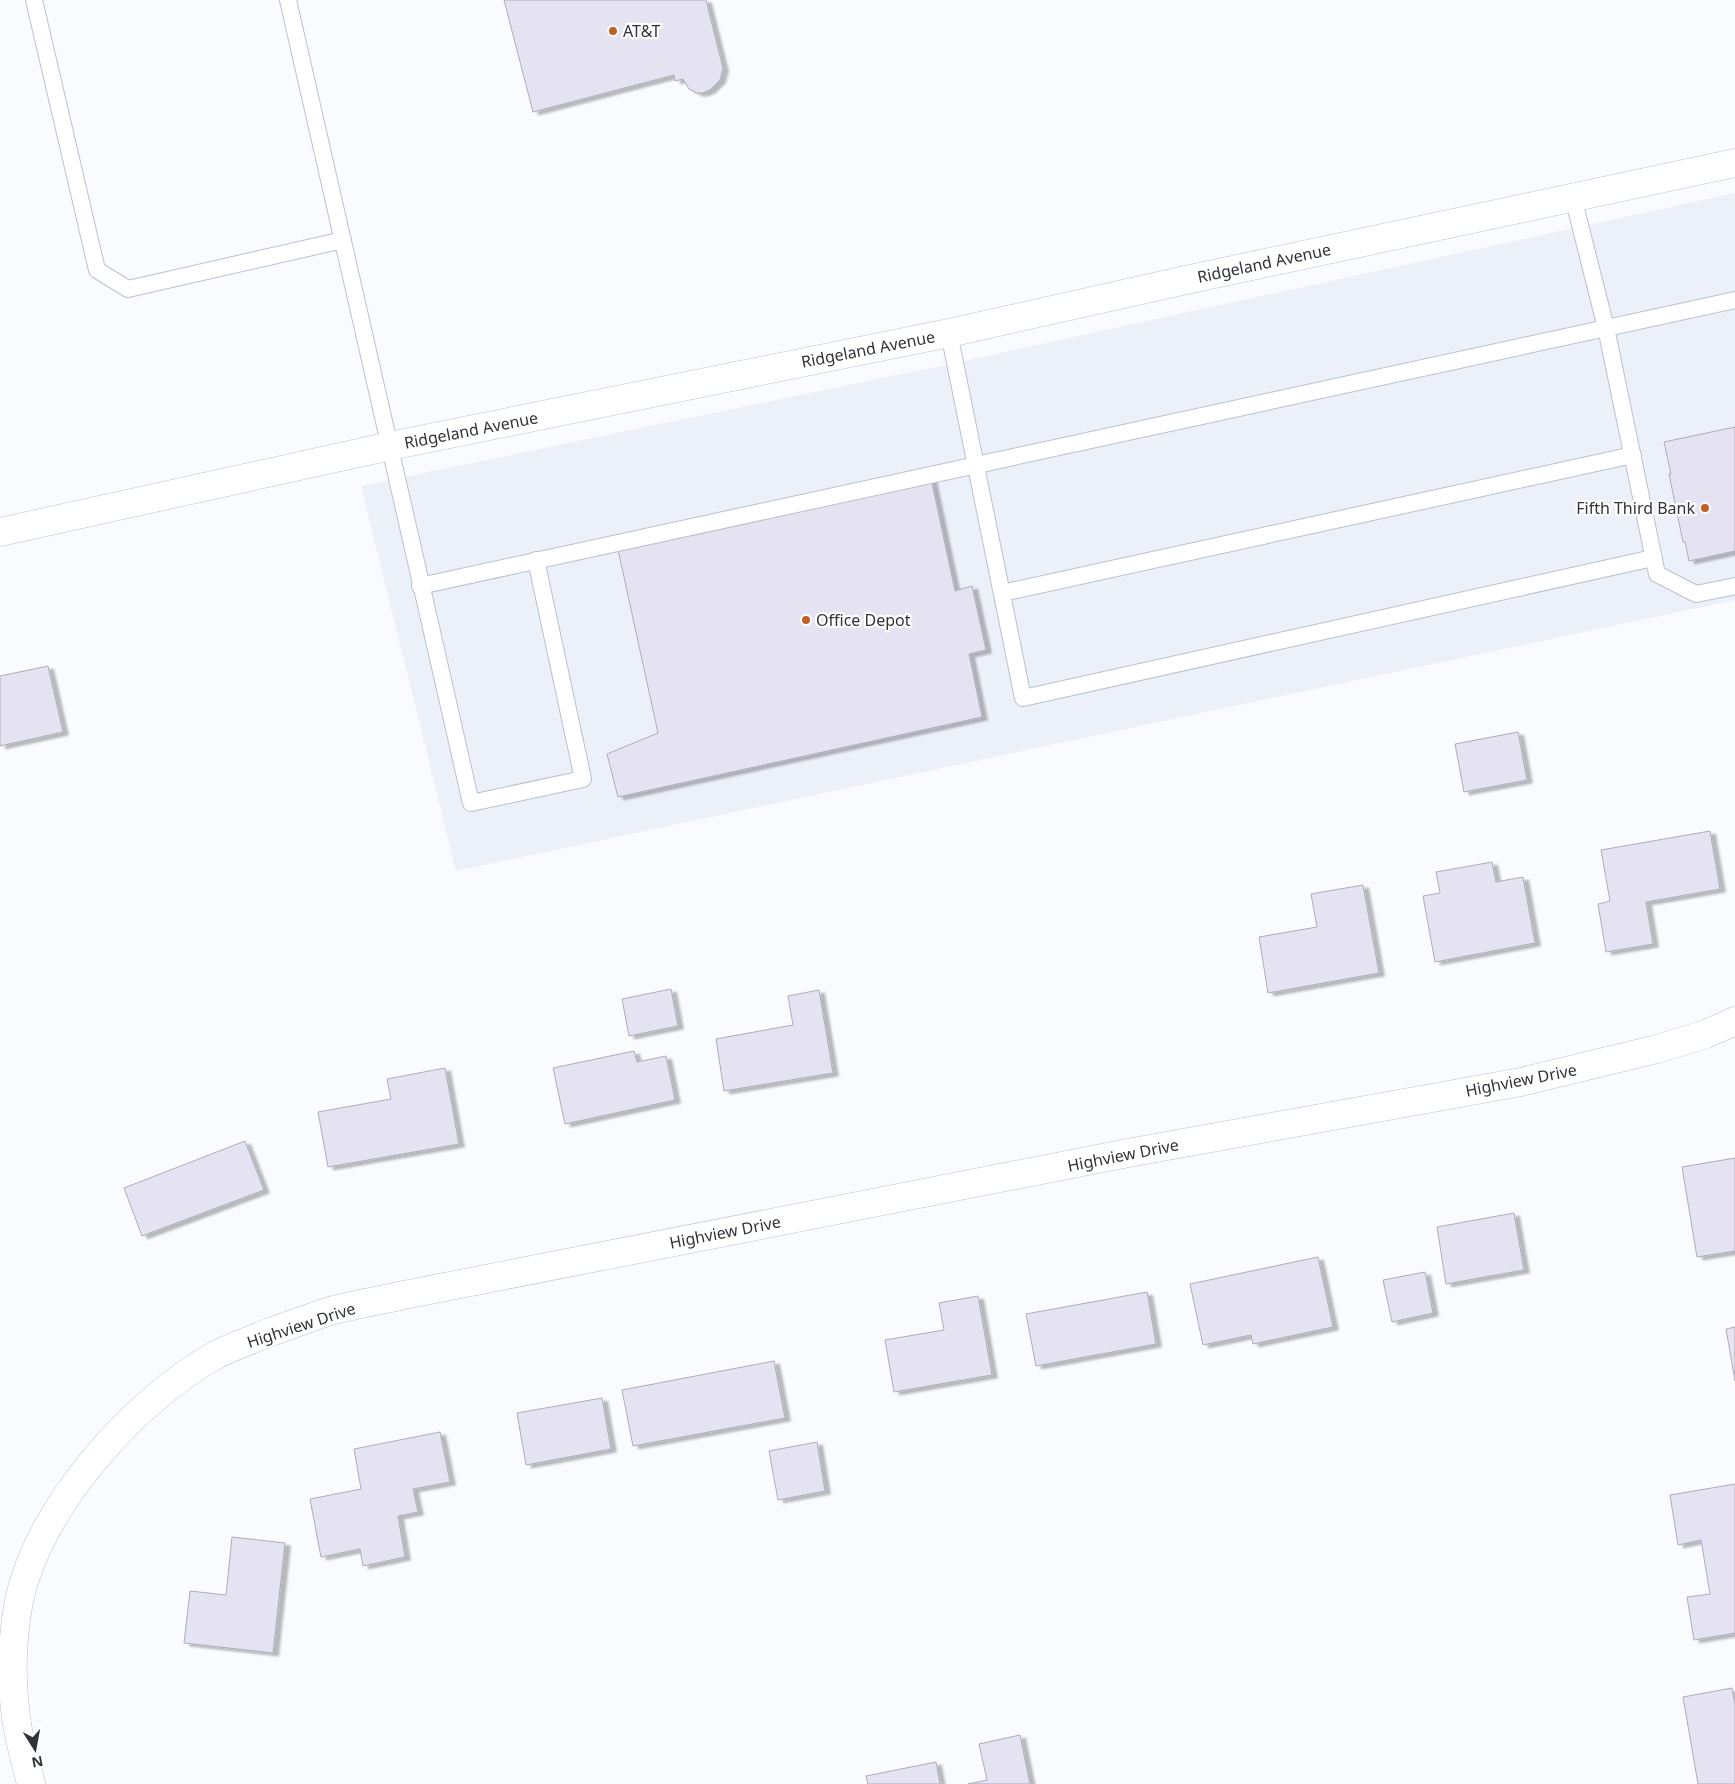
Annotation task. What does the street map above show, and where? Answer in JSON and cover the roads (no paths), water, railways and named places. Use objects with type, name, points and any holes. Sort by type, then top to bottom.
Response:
[{"type":"street","name":"Ridgeland Avenue","points":[[0,532],[390,446],[949,333],[1186,280],[1735,163]]},
{"type":"street","name":"Highview Drive","points":[[31,1784],[16,1718],[13,1674],[16,1626],[20,1600],[26,1577],[39,1546],[64,1499],[97,1457],[141,1409],[174,1383],[215,1356],[326,1312],[404,1295],[1138,1152],[1530,1080],[1657,1049],[1706,1034],[1735,1021]]},
{"type":"lane","points":[[34,0],[97,270],[128,289],[343,240]]},
{"type":"lane","points":[[288,0],[420,586],[471,803],[583,779],[536,560]]},
{"type":"lane","points":[[1573,197],[1606,328],[1657,574],[1696,594],[1735,586]]},
{"type":"lane","points":[[420,586],[1735,300]]},
{"type":"lane","points":[[949,333],[1023,698],[1654,558]]},
{"type":"lane","points":[[1002,593],[1633,455]]},
{"type":"place","name":"AT&T","points":[[613,31]]},
{"type":"place","name":"Fifth Third Bank","points":[[1705,508]]},
{"type":"place","name":"Office Depot","points":[[806,620]]}]
